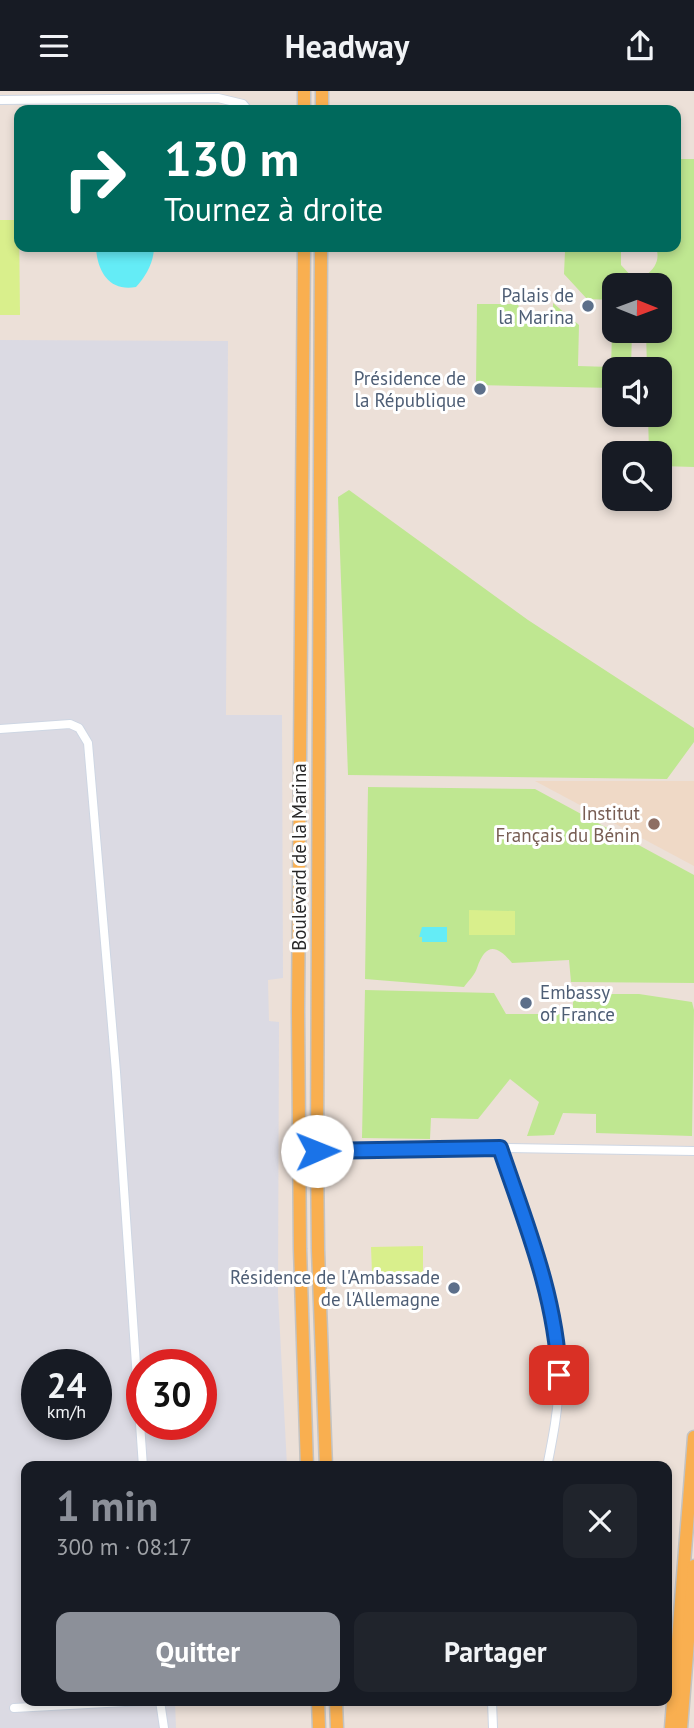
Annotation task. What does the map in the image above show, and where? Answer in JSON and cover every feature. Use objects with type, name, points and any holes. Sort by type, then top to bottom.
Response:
[{"type":"main road","name":"Boulevard de la Marina","points":[[304,252],[298,1011],[300,1249],[307,1461]]},
{"type":"main road","name":"Boulevard de la Marina","points":[[321,252],[317,1151],[326,1461]]},
{"type":"main road","points":[[303,403],[321,410]]},
{"type":"main road","points":[[303,451],[320,454]]},
{"type":"main road","points":[[681,1728],[694,1437]]},
{"type":"main road","points":[[671,1728],[689,1582],[694,1566]]},
{"type":"main road","points":[[318,1706],[319,1728]]},
{"type":"main road","points":[[336,1706],[337,1728]]},
{"type":"street","points":[[0,100],[218,98],[244,105]]},
{"type":"street","points":[[0,729],[70,724],[79,728],[88,743],[117,1084],[143,1461]]},
{"type":"street","points":[[500,1148],[541,1271],[557,1339],[559,1392],[548,1461]]},
{"type":"street","points":[[317,1151],[500,1148],[694,1151]]},
{"type":"street","points":[[14,1708],[51,1706]]},
{"type":"street","points":[[161,1706],[164,1728]]},
{"type":"street","points":[[492,1706],[493,1728]]},
{"type":"shaded area","points":[[0,340],[228,341],[226,715],[282,715],[283,978],[268,980],[269,1021],[279,1022],[278,1294],[287,1461],[21,1461],[21,1706],[175,1706],[176,1728],[0,1728]]},
{"type":"shaded area","name":"Institut Français du Bénin","points":[[535,781],[694,781],[694,866]]},
{"type":"green space","points":[[681,159],[694,159],[694,467],[672,466],[672,441],[649,441],[648,427],[672,427],[672,357],[647,357],[646,343],[672,343],[672,273],[648,273],[656,263],[657,252],[681,252]]},
{"type":"green space","points":[[0,220],[14,220],[14,252],[19,252],[20,315],[0,315]]},
{"type":"green space","points":[[565,252],[621,252],[621,265],[628,273],[602,273],[602,300],[587,299],[564,274]]},
{"type":"green space","points":[[553,303],[579,325],[578,366],[602,367],[602,388],[476,385],[477,304],[518,304],[520,312],[553,313]]},
{"type":"green space","points":[[612,343],[632,343],[631,357],[611,357]]},
{"type":"green space","points":[[349,490],[528,620],[694,728],[694,742],[667,779],[348,775],[338,497]]},
{"type":"green space","points":[[368,787],[535,789],[694,875],[694,983],[571,982],[569,960],[512,963],[496,949],[484,954],[475,973],[464,987],[365,979]]},
{"type":"green space","points":[[469,910],[515,911],[515,935],[469,935]]},
{"type":"green space","points":[[365,990],[494,993],[506,1014],[573,1014],[573,994],[639,994],[692,1002],[692,1136],[596,1133],[596,1114],[563,1113],[554,1135],[527,1136],[539,1102],[510,1079],[478,1119],[431,1118],[430,1139],[362,1138]]},
{"type":"green space","points":[[423,1246],[423,1272],[372,1273],[371,1247]]},
{"type":"water","points":[[97,252],[154,252],[143,278],[136,287],[127,288],[106,278]]},
{"type":"water","points":[[422,927],[447,927],[447,942],[422,942],[422,937],[419,937]]},
{"type":"place","name":"Palais de la Marina","points":[[588,306]]},
{"type":"place","name":"Présidence de la République","points":[[480,389]]},
{"type":"place","name":"Institut Français du Bénin","points":[[654,824]]},
{"type":"place","name":"Embassy of France","points":[[526,1003]]},
{"type":"place","name":"Résidence de l'Ambassade de l'Allemagne","points":[[454,1288]]},
{"type":"route","points":[[317,1151],[500,1148],[546,1288],[557,1339],[559,1375]]}]
